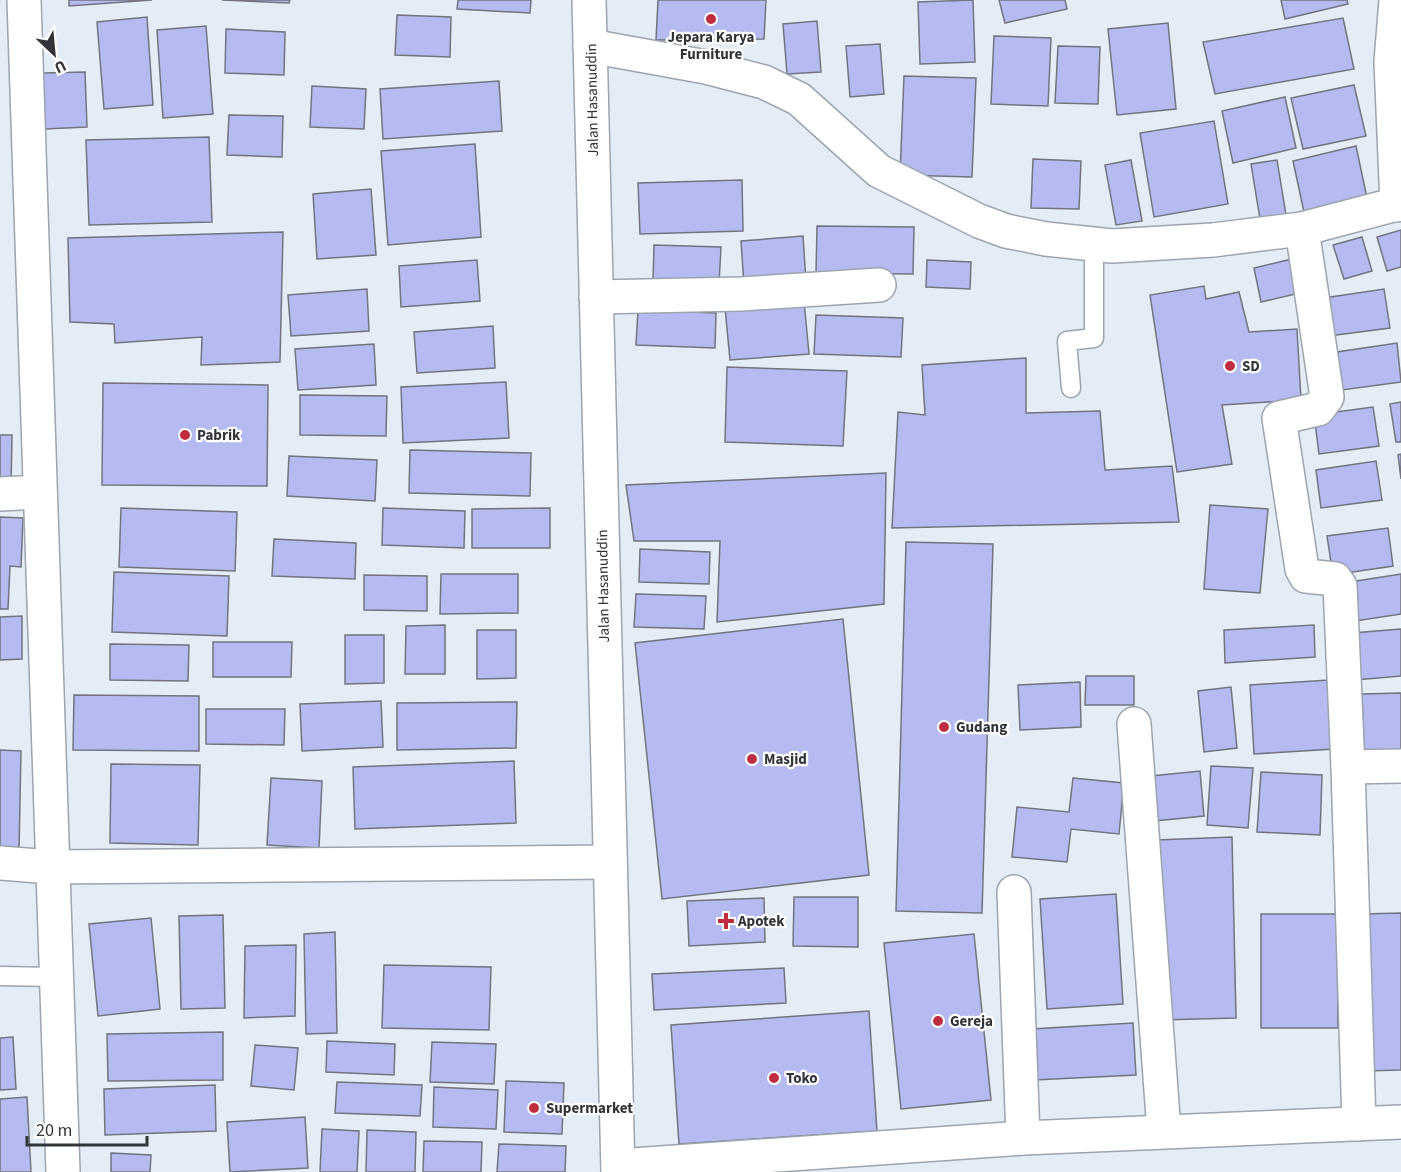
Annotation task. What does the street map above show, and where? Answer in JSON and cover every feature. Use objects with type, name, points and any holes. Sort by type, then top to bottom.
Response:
[{"type":"main road","points":[[24,0],[51,867],[63,1172]]},
{"type":"main road","name":"Jalan Hasanuddin","points":[[589,0],[618,1169]]},
{"type":"main road","points":[[590,46],[706,67],[764,82],[799,99],[879,171],[953,209],[1006,231],[1112,246],[1213,240],[1302,229],[1399,204],[1390,62],[1396,0]]},
{"type":"main road","points":[[1302,229],[1327,397],[1318,409],[1280,418],[1302,569],[1306,576],[1335,579],[1340,586],[1359,1124]]},
{"type":"main road","points":[[596,297],[741,294],[879,285]]},
{"type":"main road","points":[[0,494],[40,492]]},
{"type":"main road","points":[[1134,724],[1164,1131]]},
{"type":"main road","points":[[1348,766],[1401,766]]},
{"type":"main road","points":[[0,863],[51,867],[610,862]]},
{"type":"main road","points":[[1014,892],[1023,1137]]},
{"type":"main road","points":[[618,1169],[1023,1137],[1401,1122]]},
{"type":"lane","points":[[1071,388],[1067,341],[1094,338],[1095,244]]},
{"type":"lane","points":[[0,976],[56,977]]},
{"type":"building","points":[[69,0],[152,0],[69,6]]},
{"type":"building","points":[[222,0],[290,0],[289,3]]},
{"type":"building","points":[[458,0],[531,0],[530,13],[457,9]]},
{"type":"building","name":"Jepara Karya Furniture","points":[[658,0],[766,0],[764,39],[656,40]]},
{"type":"building","points":[[973,0],[975,62],[920,64],[918,2]]},
{"type":"building","points":[[999,0],[1065,0],[1067,9],[1005,23]]},
{"type":"building","points":[[1281,0],[1347,0],[1348,4],[1285,19]]},
{"type":"building","points":[[397,15],[451,17],[450,57],[395,55]]},
{"type":"building","points":[[147,17],[153,105],[104,109],[97,22]]},
{"type":"building","points":[[1343,18],[1354,69],[1215,94],[1203,42]]},
{"type":"building","points":[[817,21],[821,72],[787,74],[783,24]]},
{"type":"building","points":[[1168,23],[1176,109],[1117,115],[1108,29]]},
{"type":"building","points":[[206,26],[213,114],[163,118],[157,30]]},
{"type":"building","points":[[226,29],[285,32],[284,75],[225,73]]},
{"type":"building","points":[[994,36],[1051,38],[1048,106],[991,104]]},
{"type":"building","points":[[880,44],[884,94],[850,97],[846,46]]},
{"type":"building","points":[[1058,46],[1100,47],[1098,104],[1055,103]]},
{"type":"building","points":[[85,72],[87,127],[45,129],[43,73]]},
{"type":"building","points":[[904,76],[976,78],[972,177],[900,175]]},
{"type":"building","points":[[499,81],[502,131],[383,139],[380,89]]},
{"type":"building","points":[[1354,85],[1366,136],[1303,149],[1291,98]]},
{"type":"building","points":[[312,86],[366,89],[364,129],[310,127]]},
{"type":"building","points":[[1285,97],[1296,148],[1233,163],[1222,111]]},
{"type":"building","points":[[229,115],[283,116],[282,157],[227,155]]},
{"type":"building","points":[[1214,121],[1228,204],[1154,217],[1140,133]]},
{"type":"building","points":[[209,137],[212,222],[89,225],[86,140]]},
{"type":"building","points":[[475,144],[481,237],[388,245],[381,151]]},
{"type":"building","points":[[1356,146],[1367,198],[1304,212],[1293,161]]},
{"type":"building","points":[[1033,159],[1081,161],[1079,209],[1031,208]]},
{"type":"building","points":[[1131,160],[1142,221],[1116,225],[1105,165]]},
{"type":"building","points":[[1277,160],[1287,221],[1261,225],[1251,164]]},
{"type":"building","points":[[742,180],[743,231],[640,234],[638,183]]},
{"type":"building","points":[[371,189],[376,255],[317,259],[313,194]]},
{"type":"building","points":[[817,226],[914,227],[913,274],[816,273]]},
{"type":"building","points":[[1401,230],[1401,267],[1387,271],[1377,237]]},
{"type":"building","points":[[283,232],[280,362],[201,365],[202,337],[115,343],[114,324],[70,322],[68,238]]},
{"type":"building","points":[[803,236],[806,281],[744,286],[741,241]]},
{"type":"building","points":[[1362,237],[1372,271],[1344,279],[1333,245]]},
{"type":"building","points":[[654,245],[721,247],[719,283],[653,281]]},
{"type":"building","points":[[1296,258],[1304,292],[1261,302],[1254,268]]},
{"type":"building","points":[[477,260],[480,301],[401,307],[399,266]]},
{"type":"building","points":[[927,260],[971,262],[970,289],[926,287]]},
{"type":"building","name":"SD","points":[[1204,286],[1206,299],[1239,292],[1249,332],[1297,329],[1301,400],[1222,405],[1232,464],[1177,472],[1150,295]]},
{"type":"building","points":[[367,289],[369,331],[291,336],[288,295]]},
{"type":"building","points":[[1384,289],[1390,328],[1329,336],[1324,298]]},
{"type":"building","points":[[804,301],[809,354],[730,360],[725,308]]},
{"type":"building","points":[[638,310],[716,313],[715,348],[636,345]]},
{"type":"building","points":[[816,315],[903,318],[901,357],[814,354]]},
{"type":"building","points":[[493,326],[495,368],[417,373],[414,332]]},
{"type":"building","points":[[1397,343],[1401,382],[1342,390],[1337,352]]},
{"type":"building","points":[[374,344],[376,385],[298,390],[295,349]]},
{"type":"building","points":[[1026,358],[1026,413],[1100,411],[1105,470],[1172,466],[1179,522],[892,528],[898,412],[925,415],[922,365]]},
{"type":"building","points":[[727,367],[847,371],[843,446],[725,442]]},
{"type":"building","points":[[506,382],[509,438],[403,443],[401,387]]},
{"type":"building","name":"Pabrik","points":[[103,383],[268,385],[267,486],[102,485]]},
{"type":"building","points":[[300,395],[387,396],[386,436],[300,435]]},
{"type":"building","points":[[1401,402],[1401,442],[1396,442],[1390,404]]},
{"type":"building","points":[[1373,407],[1379,446],[1319,454],[1314,415]]},
{"type":"building","points":[[0,435],[12,435],[11,487],[0,487]]},
{"type":"building","points":[[410,450],[531,453],[530,496],[409,493]]},
{"type":"building","points":[[1401,454],[1401,479],[1398,455]]},
{"type":"building","points":[[289,456],[377,460],[375,501],[287,496]]},
{"type":"building","points":[[1376,461],[1382,500],[1321,508],[1316,470]]},
{"type":"building","points":[[886,473],[884,604],[717,622],[720,541],[634,541],[626,485]]},
{"type":"building","points":[[1210,505],[1268,509],[1260,593],[1204,589]]},
{"type":"building","points":[[121,508],[237,512],[235,571],[119,567]]},
{"type":"building","points":[[383,508],[465,511],[464,548],[382,545]]},
{"type":"building","points":[[550,508],[550,548],[472,548],[472,509]]},
{"type":"building","points":[[0,517],[23,518],[21,567],[10,566],[8,609],[0,609]]},
{"type":"building","points":[[1388,528],[1393,566],[1333,575],[1327,536]]},
{"type":"building","points":[[274,539],[356,543],[355,579],[272,576]]},
{"type":"building","name":"Gudang","points":[[906,542],[993,544],[982,913],[896,911]]},
{"type":"building","points":[[640,549],[710,552],[709,584],[639,582]]},
{"type":"building","points":[[114,572],[229,576],[227,636],[112,632]]},
{"type":"building","points":[[441,574],[518,574],[518,613],[440,614]]},
{"type":"building","points":[[1401,574],[1401,614],[1349,622],[1344,583]]},
{"type":"building","points":[[364,575],[427,576],[427,611],[364,610]]},
{"type":"building","points":[[636,594],[706,596],[704,629],[634,627]]},
{"type":"building","points":[[22,616],[22,659],[0,660],[0,617]]},
{"type":"building","name":"Masjid","points":[[843,619],[869,875],[662,899],[635,643]]},
{"type":"building","points":[[445,625],[445,674],[405,674],[406,626]]},
{"type":"building","points":[[1314,625],[1315,657],[1225,663],[1224,630]]},
{"type":"building","points":[[1401,629],[1401,676],[1356,680],[1352,633]]},
{"type":"building","points":[[477,630],[516,630],[516,678],[477,679]]},
{"type":"building","points":[[345,635],[384,635],[384,683],[345,684]]},
{"type":"building","points":[[213,642],[292,642],[291,677],[213,677]]},
{"type":"building","points":[[110,644],[189,645],[188,681],[110,680]]},
{"type":"building","points":[[1086,676],[1134,676],[1134,705],[1085,705]]},
{"type":"building","points":[[1329,680],[1334,749],[1254,754],[1250,685]]},
{"type":"building","points":[[1080,682],[1081,727],[1020,730],[1018,685]]},
{"type":"building","points":[[1231,687],[1237,748],[1204,752],[1198,691]]},
{"type":"building","points":[[1401,693],[1401,753],[1364,754],[1362,694]]},
{"type":"building","points":[[74,695],[199,696],[199,751],[73,750]]},
{"type":"building","points":[[381,701],[383,747],[302,751],[300,704]]},
{"type":"building","points":[[517,702],[516,748],[397,750],[397,703]]},
{"type":"building","points":[[206,709],[285,709],[284,745],[206,744]]},
{"type":"building","points":[[0,750],[21,751],[19,851],[0,850]]},
{"type":"building","points":[[514,761],[516,823],[355,829],[353,767]]},
{"type":"building","points":[[111,764],[200,765],[198,845],[110,843]]},
{"type":"building","points":[[1211,766],[1253,768],[1248,828],[1207,825]]},
{"type":"building","points":[[1200,771],[1204,816],[1145,822],[1141,777]]},
{"type":"building","points":[[1261,772],[1322,775],[1320,835],[1257,832]]},
{"type":"building","points":[[271,778],[322,781],[319,848],[267,845]]},
{"type":"building","points":[[1073,778],[1124,783],[1119,834],[1071,829],[1067,862],[1012,857],[1017,807],[1069,812]]},
{"type":"building","points":[[1232,837],[1236,1018],[1160,1020],[1156,840]]},
{"type":"building","points":[[1116,894],[1123,1004],[1047,1009],[1040,899]]},
{"type":"building","points":[[794,897],[858,897],[858,947],[793,946]]},
{"type":"building","name":"Apotek","points":[[764,898],[765,942],[689,946],[687,901]]},
{"type":"building","points":[[1401,913],[1401,1070],[1366,1071],[1362,914]]},
{"type":"building","points":[[1261,914],[1337,914],[1338,1028],[1261,1028]]},
{"type":"building","points":[[223,915],[225,1008],[181,1009],[179,916]]},
{"type":"building","points":[[151,918],[160,1009],[98,1016],[89,924]]},
{"type":"building","points":[[335,932],[337,1033],[306,1034],[304,934]]},
{"type":"building","name":"Gereja","points":[[974,934],[991,1100],[901,1109],[884,943]]},
{"type":"building","points":[[296,945],[295,1016],[244,1018],[245,946]]},
{"type":"building","points":[[384,965],[491,967],[489,1030],[382,1028]]},
{"type":"building","points":[[784,968],[786,1003],[654,1010],[652,974]]},
{"type":"building","name":"Toko","points":[[869,1011],[877,1131],[679,1144],[671,1025]]},
{"type":"building","points":[[1133,1023],[1136,1075],[1034,1080],[1031,1029]]},
{"type":"building","points":[[223,1032],[223,1080],[108,1081],[107,1034]]},
{"type":"building","points":[[13,1037],[16,1089],[0,1090],[0,1038]]},
{"type":"building","points":[[327,1041],[395,1044],[394,1075],[326,1072]]},
{"type":"building","points":[[432,1042],[496,1044],[494,1084],[430,1082]]},
{"type":"building","points":[[255,1045],[298,1048],[294,1090],[251,1086]]},
{"type":"building","name":"Supermarket","points":[[506,1081],[564,1083],[562,1134],[504,1132]]},
{"type":"building","points":[[337,1082],[422,1085],[420,1116],[335,1113]]},
{"type":"building","points":[[215,1085],[216,1131],[105,1135],[104,1089]]},
{"type":"building","points":[[434,1087],[498,1090],[496,1129],[433,1127]]},
{"type":"building","points":[[27,1097],[31,1172],[0,1172],[0,1099]]},
{"type":"building","points":[[305,1117],[308,1168],[230,1172],[227,1122]]},
{"type":"building","points":[[322,1129],[359,1131],[357,1172],[320,1172]]},
{"type":"building","points":[[367,1130],[416,1132],[415,1172],[366,1172]]},
{"type":"building","points":[[424,1141],[482,1142],[481,1172],[423,1172]]},
{"type":"building","points":[[499,1144],[566,1146],[565,1172],[497,1172]]},
{"type":"building","points":[[111,1153],[151,1155],[150,1172],[111,1172]]},
{"type":"place","name":"Jepara Karya Furniture","points":[[711,19]]},
{"type":"place","name":"SD","points":[[1230,366]]},
{"type":"place","name":"Pabrik","points":[[185,435]]},
{"type":"place","name":"Gudang","points":[[944,727]]},
{"type":"place","name":"Masjid","points":[[752,759]]},
{"type":"place","name":"Apotek","points":[[726,921]]},
{"type":"place","name":"Gereja","points":[[938,1021]]},
{"type":"place","name":"Toko","points":[[774,1078]]},
{"type":"place","name":"Supermarket","points":[[534,1108]]}]
